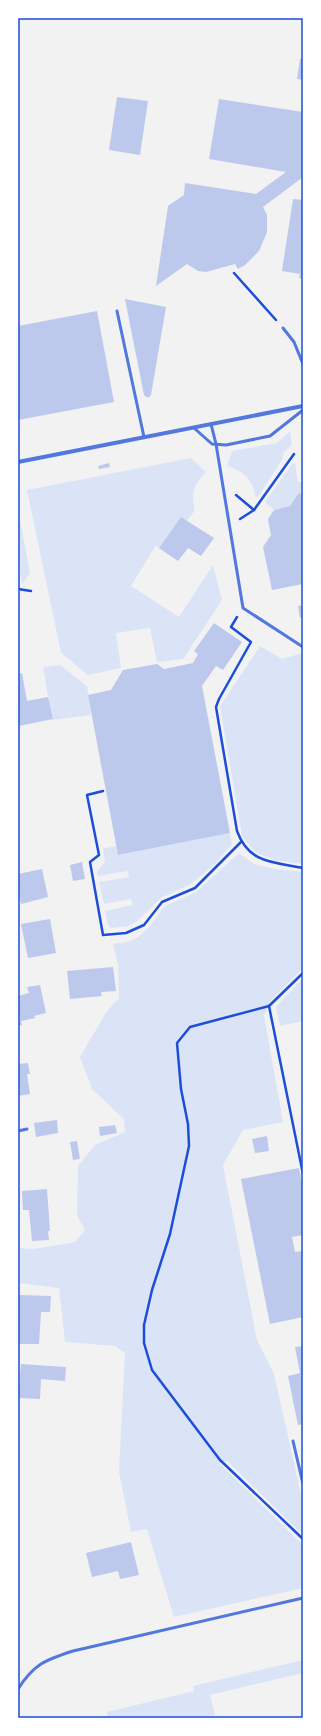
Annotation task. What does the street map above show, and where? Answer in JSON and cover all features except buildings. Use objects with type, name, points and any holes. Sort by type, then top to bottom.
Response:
[{"type":"street","points":[[18,462],[303,406]]},
{"type":"lane","points":[[117,311],[144,437]]},
{"type":"lane","points":[[283,328],[294,342],[303,364]]},
{"type":"lane","points":[[194,428],[212,444],[226,445],[270,436],[303,410]]},
{"type":"lane","points":[[211,424],[216,444],[243,608],[303,647]]},
{"type":"lane","points":[[18,1131],[27,1129]]},
{"type":"lane","points":[[293,1441],[303,1484]]},
{"type":"lane","points":[[18,1689],[27,1675],[47,1659],[73,1651],[303,1598]]},
{"type":"path","points":[[234,274],[283,328]]},
{"type":"path","points":[[229,525],[254,510],[294,454]]},
{"type":"path","points":[[222,484],[254,510]]},
{"type":"path","points":[[18,587],[18,589],[31,591]]},
{"type":"path","points":[[243,608],[231,627],[251,642],[216,706],[237,831],[241,842],[251,853],[258,857],[275,863],[303,868]]},
{"type":"path","points":[[102,791],[87,795],[99,855],[90,862],[103,935],[126,933],[144,925],[162,902],[195,888],[241,842]]},
{"type":"path","points":[[303,973],[269,1006],[190,1027],[177,1043],[181,1089],[188,1124],[189,1146],[170,1234],[152,1290],[144,1325],[144,1343],[152,1370],[220,1460],[303,1539]]},
{"type":"path","points":[[269,1006],[303,1174]]},
{"type":"shaded area","points":[[290,431],[292,445],[284,452],[282,460],[258,497],[255,496],[252,485],[246,476],[238,470],[227,466],[232,451],[277,443]]},
{"type":"shaded area","points":[[191,458],[206,472],[196,484],[194,489],[193,499],[195,510],[187,521],[159,548],[156,545],[131,586],[179,617],[213,565],[222,600],[183,659],[157,662],[150,628],[116,633],[121,668],[88,675],[61,653],[27,490]]},
{"type":"shaded area","points":[[295,463],[298,482],[303,482],[303,493],[290,506],[274,510],[265,502],[292,464]]},
{"type":"shaded area","points":[[18,509],[30,573],[22,584],[18,560]]},
{"type":"shaded area","points":[[260,646],[282,659],[303,653],[303,864],[274,860],[255,852],[242,836],[220,706]]},
{"type":"shaded area","points":[[60,665],[87,686],[91,715],[52,720],[43,667]]},
{"type":"shaded area","points":[[230,833],[232,844],[214,865],[191,884],[161,898],[136,922],[128,926],[111,928],[108,925],[105,911],[132,905],[131,899],[104,904],[99,882],[129,877],[128,871],[98,876],[97,872],[105,862],[103,849],[116,846],[118,855]]},
{"type":"shaded area","points":[[239,853],[254,864],[275,869],[303,872],[303,968],[271,1001],[264,1015],[283,1122],[243,1130],[223,1165],[257,1340],[274,1374],[303,1503],[303,1535],[227,1461],[219,1463],[303,1545],[303,1588],[174,1617],[147,1529],[131,1532],[119,1472],[125,1353],[115,1346],[65,1342],[59,1288],[18,1283],[18,1248],[33,1249],[75,1242],[85,1230],[77,1215],[78,1166],[95,1145],[125,1132],[124,1119],[92,1089],[80,1057],[107,1011],[119,998],[118,965],[113,944],[127,942],[138,937],[148,928],[165,906],[196,892]]},
{"type":"shaded area","points":[[303,978],[303,1021],[280,1026],[276,1007]]},
{"type":"shaded area","points":[[303,1660],[303,1673],[210,1695],[215,1715],[199,1718],[108,1718],[107,1712],[194,1691],[193,1686]]}]
